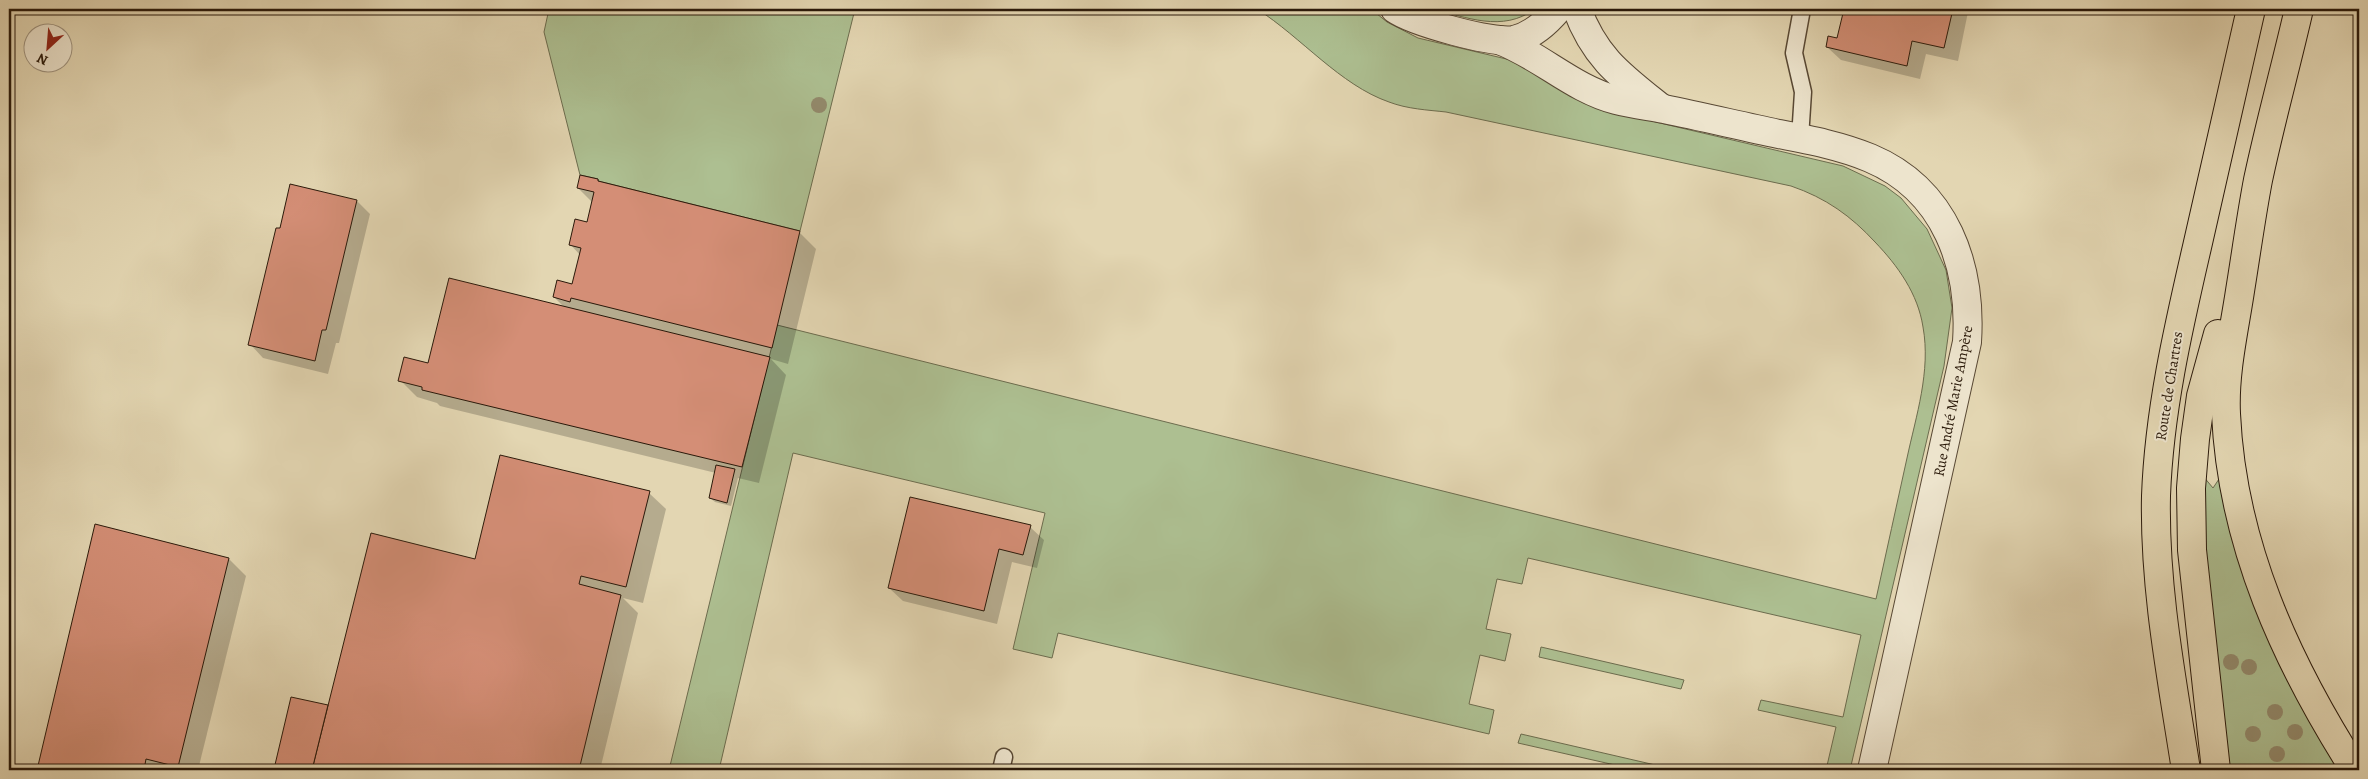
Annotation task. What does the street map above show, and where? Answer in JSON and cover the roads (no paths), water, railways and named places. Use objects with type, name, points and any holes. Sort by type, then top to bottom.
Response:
[{"type":"main road","name":"Route de Chartres","points":[[2186,770],[2163,626],[2157,548],[2156,497],[2159,453],[2167,390],[2178,331],[2251,9]]},
{"type":"main road","points":[[2216,770],[2192,550],[2191,488],[2195,439],[2201,396],[2258,180],[2299,9]]},
{"type":"main road","points":[[2258,180],[2228,369],[2226,411],[2234,491],[2250,553],[2276,626],[2298,672],[2355,770]]},
{"type":"street","points":[[1396,9],[1422,22],[1499,40],[1515,40],[1528,34],[1558,9]]},
{"type":"street","name":"Rue André Marie Ampère","points":[[1577,9],[1590,40],[1613,69],[1662,109]]},
{"type":"street","name":"Rue André Marie Ampère","points":[[1499,40],[1521,50],[1595,92],[1627,103],[1800,138],[1839,147],[1872,159],[1898,174],[1917,190],[1936,210],[1950,232],[1959,255],[1966,286],[1969,314],[1967,342],[1872,770]]},
{"type":"lane","points":[[1800,138],[1803,92],[1794,54],[1802,9]]}]
